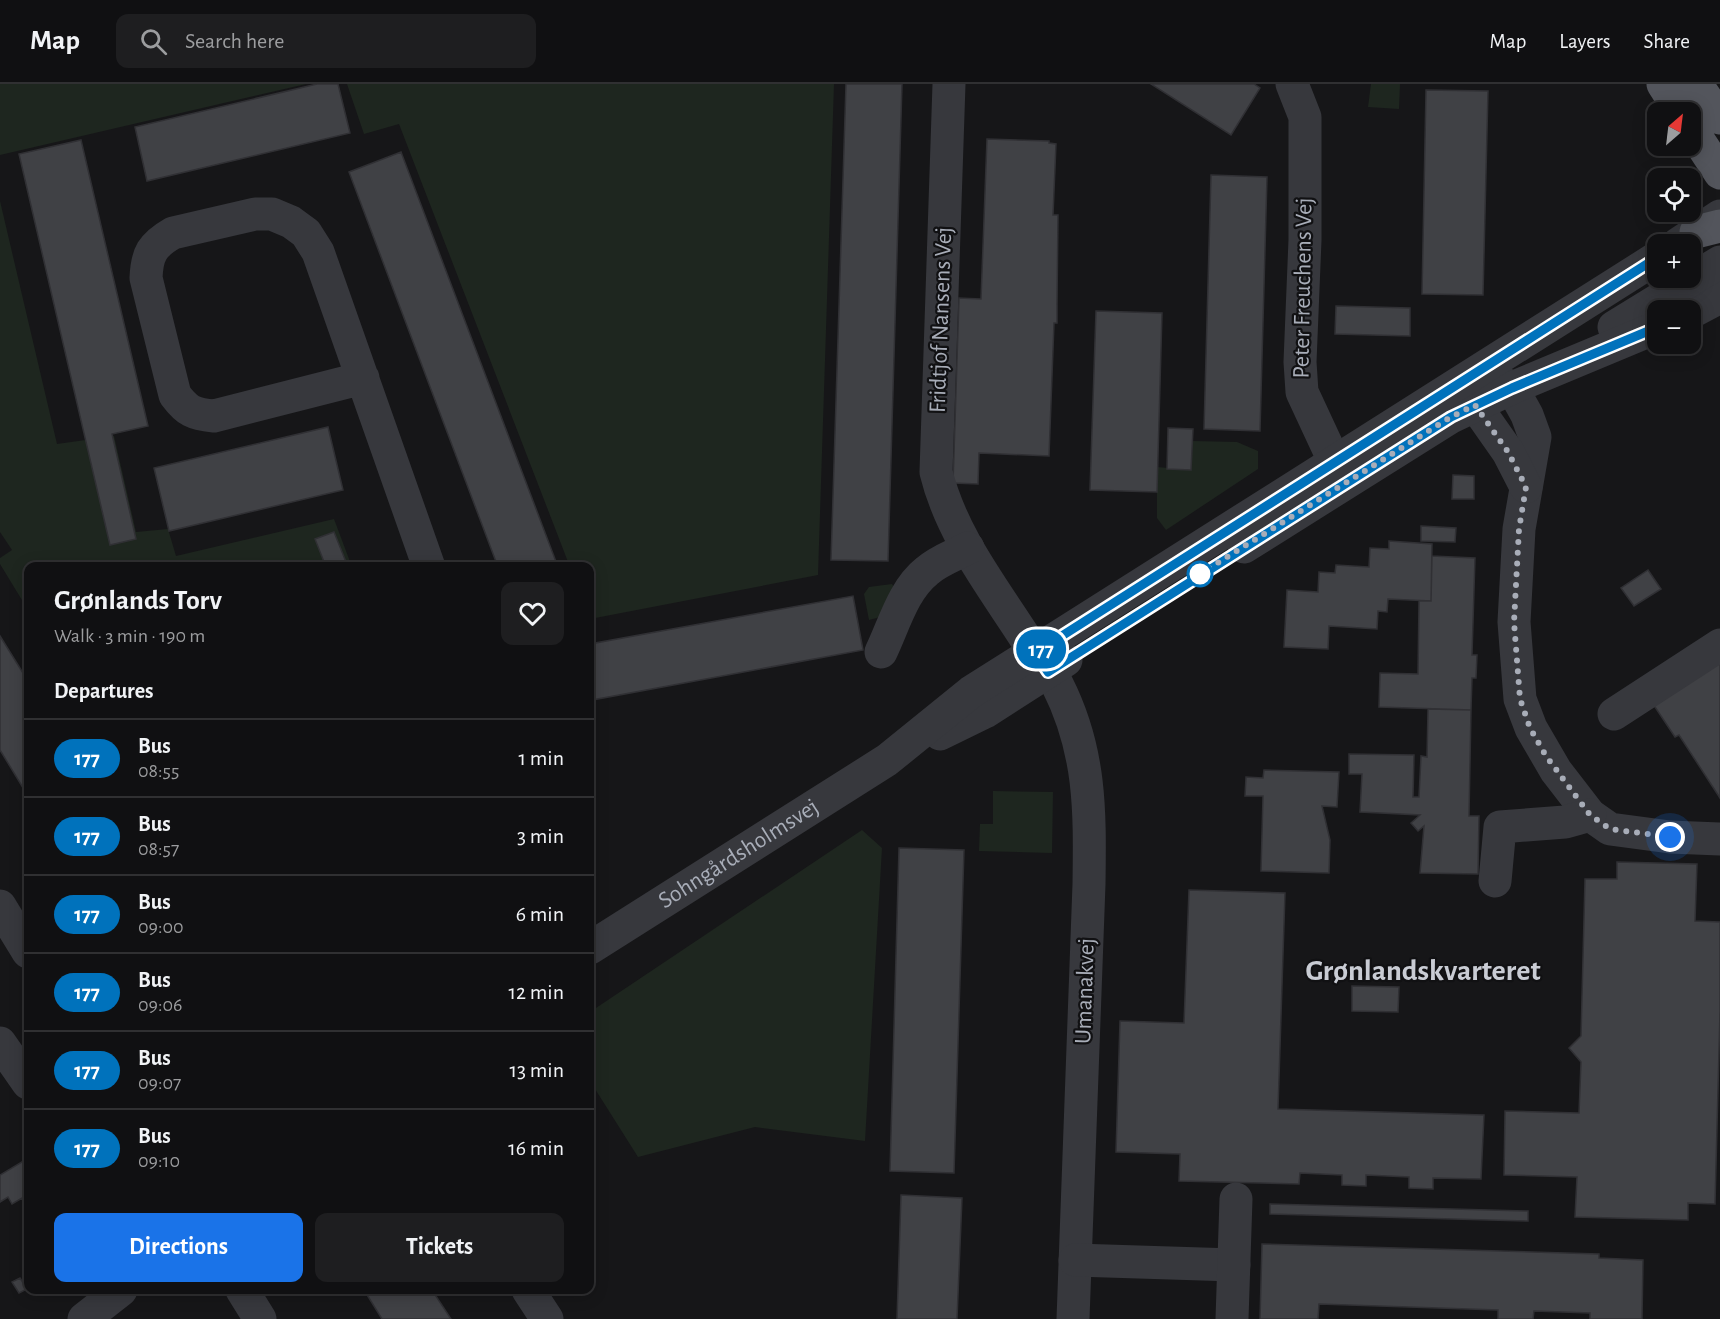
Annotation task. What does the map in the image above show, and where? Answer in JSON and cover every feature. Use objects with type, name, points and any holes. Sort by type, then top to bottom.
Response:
[{"type":"main road","points":[[1663,84],[1675,102]]},
{"type":"main road","points":[[1696,84],[1720,118]]},
{"type":"main road","points":[[1701,144],[1720,173]]},
{"type":"street","name":"Fridtjof Nansens Vej","points":[[949,84],[936,472],[942,497],[968,549],[1042,662]]},
{"type":"street","name":"Peter Freuchens Vej","points":[[1292,84],[1305,117],[1305,240],[1300,362],[1302,392],[1341,473]]},
{"type":"street","points":[[363,378],[214,416],[198,414],[184,407],[175,394],[146,278],[147,261],[153,248],[173,233],[255,214],[272,214],[291,222],[306,233],[318,252],[363,378],[427,562]]},
{"type":"street","points":[[1512,388],[1689,283],[1720,262]]},
{"type":"street","name":"Sohngårdsholmsvej","points":[[594,941],[887,760],[971,692],[1042,662],[1341,473],[1479,369],[1647,264]]},
{"type":"street","points":[[1701,307],[1720,297]]},
{"type":"street","name":"Sohngårdsholmsvej","points":[[1341,473],[1475,405],[1647,332]]},
{"type":"street","points":[[1526,487],[1508,452],[1475,405],[1479,369],[1512,388],[1527,415],[1535,437],[1519,529],[1514,622],[1520,699],[1530,728],[1546,756],[1590,815],[1610,829],[1670,837],[1720,839]]},
{"type":"street","points":[[881,652],[912,587],[927,570],[968,549]]},
{"type":"street","points":[[1614,714],[1720,645]]},
{"type":"street","name":"Umanakvej","points":[[1042,662],[1056,683],[1074,724],[1085,762],[1090,818],[1073,1319]]},
{"type":"street","points":[[1496,873],[1500,827],[1565,822],[1590,815]]},
{"type":"street","points":[[0,906],[24,945]]},
{"type":"street","points":[[0,1043],[24,1077]]},
{"type":"street","points":[[1232,1319],[1236,1199]]},
{"type":"street","points":[[1075,1260],[1234,1265]]},
{"type":"street","points":[[84,1319],[116,1294]]},
{"type":"street","points":[[244,1294],[260,1319]]},
{"type":"street","points":[[531,1294],[547,1319]]},
{"type":"shaded area","points":[[0,84],[306,84],[0,155]]},
{"type":"shaded area","points":[[347,84],[834,84],[818,575],[594,618],[594,562],[568,562],[399,124],[364,134]]},
{"type":"shaded area","points":[[1371,84],[1400,84],[1399,109],[1368,107]]},
{"type":"shaded area","points":[[0,201],[57,444],[114,436],[136,532],[168,529],[176,556],[334,519],[350,562],[24,562],[24,603],[0,564],[0,558],[12,550],[0,532]]},
{"type":"shaded area","points":[[1193,441],[1237,442],[1258,451],[1258,469],[1166,530],[1157,518],[1157,467],[1191,470]]},
{"type":"shaded area","points":[[892,584],[895,589],[884,616],[869,620],[864,594],[869,587]]},
{"type":"shaded area","points":[[993,791],[1053,792],[1052,853],[979,851],[980,824],[993,824]]},
{"type":"shaded area","points":[[862,830],[882,848],[865,1141],[755,1127],[638,1157],[594,1087],[594,1009]]},
{"type":"building","points":[[317,84],[338,84],[350,133],[147,181],[135,127]]},
{"type":"building","points":[[846,84],[902,84],[888,561],[831,560]]},
{"type":"building","points":[[1151,84],[1254,84],[1260,88],[1231,135]]},
{"type":"building","points":[[1426,90],[1488,91],[1483,295],[1422,294]]},
{"type":"building","points":[[987,139],[1049,141],[1049,143],[1056,144],[1053,215],[1058,215],[1057,323],[1054,323],[1049,456],[979,453],[978,484],[953,483],[959,298],[981,299]]},
{"type":"building","points":[[81,140],[148,426],[112,434],[136,539],[110,545],[19,154]]},
{"type":"building","points":[[401,152],[556,562],[496,562],[349,172]]},
{"type":"building","points":[[1211,175],[1267,177],[1260,431],[1204,429]]},
{"type":"building","points":[[1336,306],[1410,308],[1410,336],[1335,334]]},
{"type":"building","points":[[1096,311],[1162,313],[1157,492],[1090,490]]},
{"type":"building","points":[[328,427],[343,490],[169,531],[154,468]]},
{"type":"building","points":[[1168,428],[1193,429],[1191,470],[1167,469]]},
{"type":"building","points":[[1453,475],[1474,476],[1474,499],[1452,499]]},
{"type":"building","points":[[1421,526],[1456,528],[1455,542],[1421,541]]},
{"type":"building","points":[[334,532],[346,562],[324,562],[315,539]]},
{"type":"building","points":[[1389,541],[1432,544],[1431,601],[1388,599],[1387,612],[1378,611],[1377,629],[1329,626],[1328,649],[1284,647],[1287,590],[1318,592],[1319,572],[1335,573],[1336,565],[1369,567],[1370,548],[1389,549]]},
{"type":"building","points":[[1432,556],[1475,558],[1472,655],[1477,655],[1476,678],[1472,678],[1471,710],[1379,707],[1380,673],[1418,674],[1419,601],[1431,601]]},
{"type":"building","points":[[1648,570],[1661,589],[1634,606],[1621,588]]},
{"type":"building","points":[[853,596],[863,650],[594,700],[594,643]]},
{"type":"building","points":[[0,636],[24,675],[24,789],[0,750]]},
{"type":"building","points":[[1720,657],[1720,798],[1679,735],[1675,737],[1651,701]]},
{"type":"building","points":[[1428,709],[1471,710],[1469,816],[1479,816],[1478,874],[1420,873],[1424,826],[1418,831],[1411,823],[1420,815],[1360,812],[1362,774],[1349,774],[1349,754],[1414,755],[1413,797],[1419,797],[1421,756],[1427,757]]},
{"type":"building","points":[[1264,770],[1339,772],[1337,807],[1322,806],[1330,840],[1329,873],[1261,871],[1263,796],[1245,796],[1246,777],[1263,778]]},
{"type":"building","points":[[899,848],[964,850],[954,1173],[890,1171]]},
{"type":"building","points":[[1617,862],[1697,864],[1695,921],[1720,922],[1715,1204],[1688,1203],[1688,1220],[1575,1217],[1577,1177],[1504,1175],[1505,1111],[1579,1113],[1581,1062],[1569,1048],[1581,1036],[1585,879],[1617,879]]},
{"type":"building","points":[[1189,890],[1285,893],[1278,1109],[1484,1115],[1481,1179],[1433,1178],[1433,1189],[1409,1188],[1409,1177],[1366,1175],[1366,1186],[1342,1185],[1342,1175],[1300,1173],[1299,1184],[1179,1181],[1180,1154],[1116,1152],[1120,1021],[1184,1023]]},
{"type":"building","points":[[1352,986],[1399,987],[1398,1012],[1352,1011]]},
{"type":"building","points":[[24,1161],[24,1202],[22,1198],[12,1204],[8,1197],[0,1202],[0,1175]]},
{"type":"building","points":[[901,1195],[962,1198],[957,1319],[897,1319]]},
{"type":"building","points":[[1270,1204],[1528,1211],[1528,1221],[1270,1214]]},
{"type":"building","points":[[1262,1244],[1599,1254],[1599,1258],[1643,1260],[1642,1319],[1590,1319],[1590,1313],[1534,1311],[1533,1319],[1498,1319],[1498,1310],[1319,1304],[1318,1319],[1260,1319]]},
{"type":"building","points":[[20,1278],[24,1284],[24,1290],[19,1293],[12,1282]]},
{"type":"building","points":[[366,1294],[435,1294],[451,1319],[382,1319]]},
{"type":"bus line","name":"177","points":[[1647,264],[1035,653],[1048,672],[1451,417],[1512,388],[1647,332]]},
{"type":"district","name":"Grønlandskvarteret","points":[[1423,971]]},
{"type":"route","points":[[1200,574],[1451,417],[1475,405],[1508,452],[1526,487],[1519,529],[1514,622],[1520,699],[1530,728],[1556,771],[1590,815],[1610,829],[1670,837]]}]
